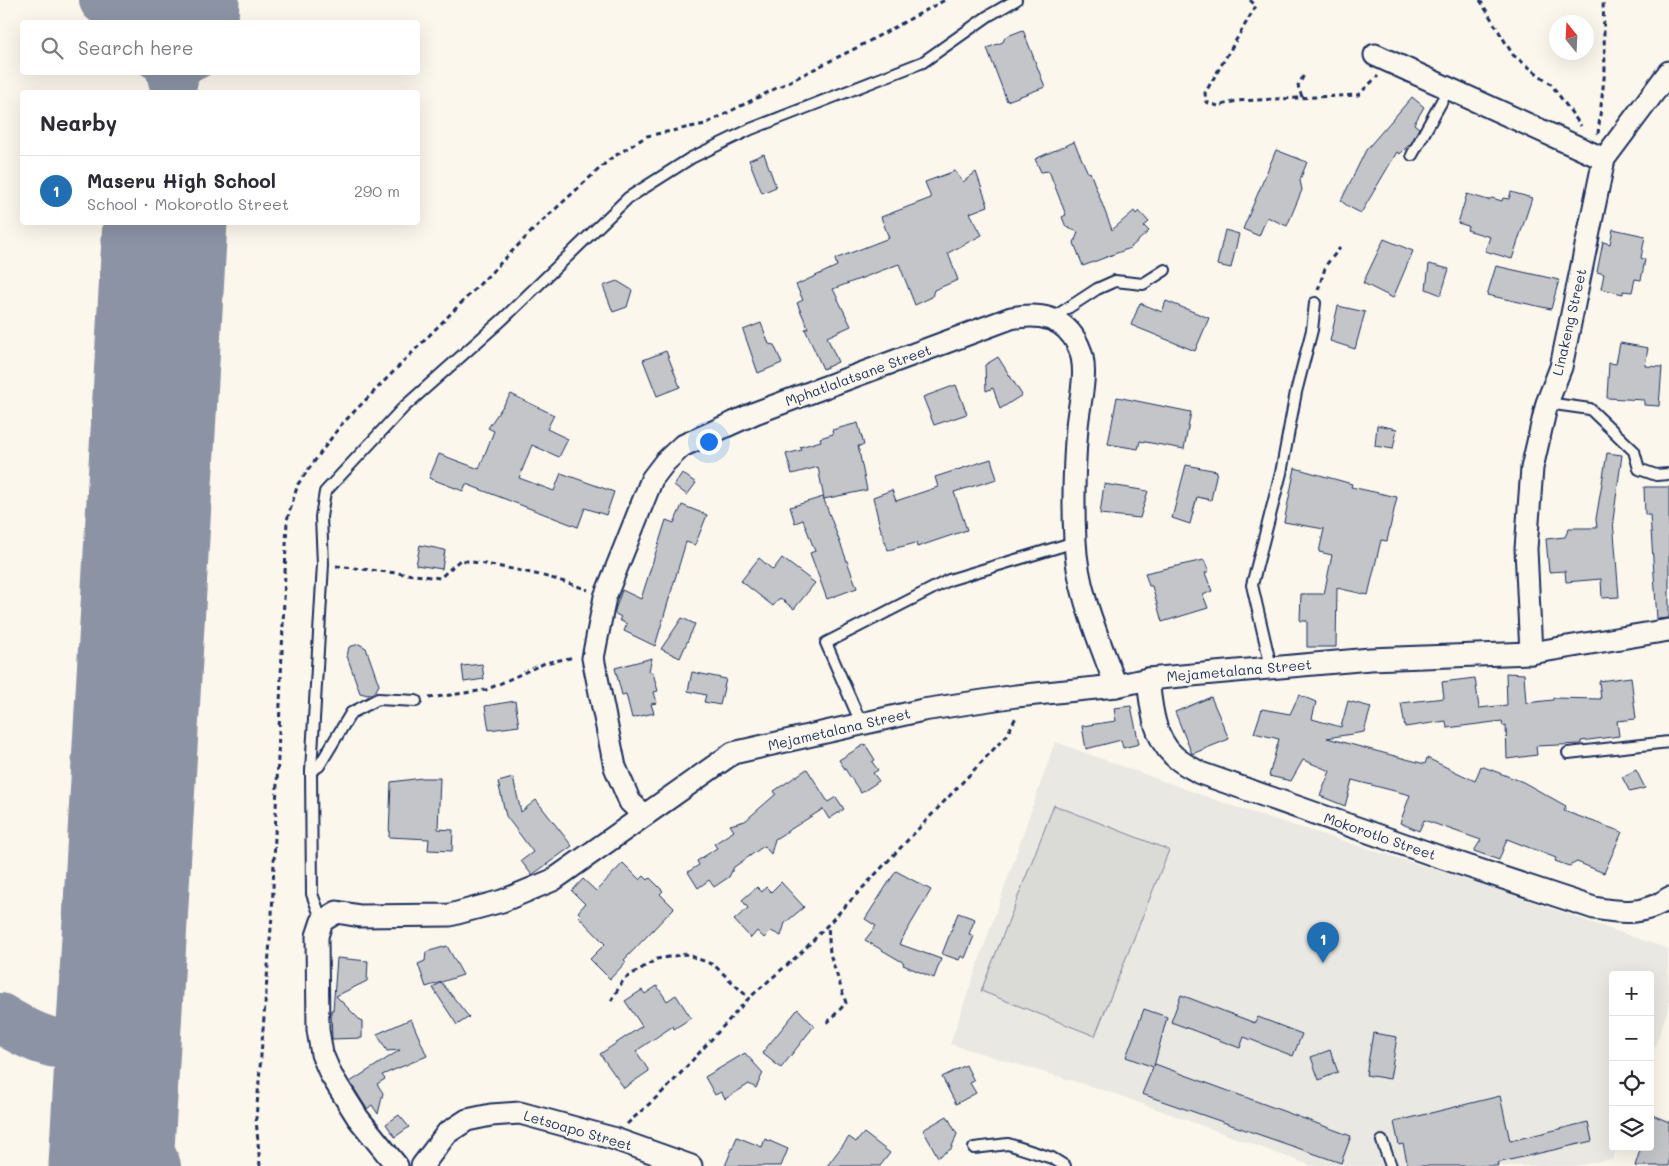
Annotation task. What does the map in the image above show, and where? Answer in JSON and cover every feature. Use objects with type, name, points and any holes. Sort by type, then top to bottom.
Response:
[{"type":"street","points":[[1383,59],[1604,159]]},
{"type":"street","name":"Linakeng Street","points":[[1531,653],[1526,549],[1532,468],[1546,403],[1561,368],[1604,159],[1669,72]]},
{"type":"street","name":"Mphatlalatsane Street","points":[[644,815],[630,802],[615,767],[593,658],[605,597],[652,479],[665,462],[682,446],[755,413],[1011,318],[1032,314],[1051,319],[1063,325],[1078,344],[1084,364],[1075,467],[1077,568],[1086,603],[1116,686]]},
{"type":"street","name":"Mejametalana Street","points":[[322,921],[337,912],[360,916],[450,915],[502,901],[553,880],[733,753],[861,723],[923,710],[1016,696],[1116,686],[1148,679],[1370,659],[1531,653],[1669,630]]},
{"type":"street","name":"Mokorotlo Street","points":[[1148,679],[1153,718],[1161,739],[1173,756],[1200,773],[1350,826],[1594,908],[1617,912],[1638,912],[1660,905],[1669,898]]},
{"type":"street","points":[[322,921],[317,936],[318,1030],[322,1054],[331,1075],[358,1118],[397,1166]]},
{"type":"street","name":"Letsoapo Street","points":[[422,1166],[448,1133],[468,1120],[491,1115],[520,1113],[612,1138],[691,1166]]},
{"type":"lane","points":[[322,921],[312,894],[312,771],[323,564],[321,517],[325,492],[404,407],[503,319],[628,198],[691,158],[751,129],[923,62],[988,16],[1016,0]]},
{"type":"lane","points":[[1412,155],[1449,88]]},
{"type":"lane","points":[[1051,319],[1097,289],[1115,281],[1143,284],[1165,270]]},
{"type":"lane","points":[[1271,667],[1252,586],[1281,473],[1296,392],[1312,330],[1314,303]]},
{"type":"lane","points":[[1546,403],[1590,409],[1634,451],[1639,469],[1656,475],[1669,474]]},
{"type":"lane","points":[[861,723],[826,643],[949,580],[1075,542]]},
{"type":"lane","points":[[312,771],[319,766],[351,713],[378,699],[416,701]]},
{"type":"lane","points":[[1568,753],[1669,742]]},
{"type":"lane","points":[[1382,1141],[1391,1166]]},
{"type":"lane","points":[[974,1148],[1008,1144],[1052,1158],[1066,1166]]},
{"type":"path","points":[[1250,0],[1256,6],[1205,93],[1206,102],[1218,106],[1236,101],[1358,95],[1371,85],[1383,59]]},
{"type":"path","points":[[1480,0],[1513,55],[1551,84],[1584,129]]},
{"type":"path","points":[[1591,134],[1598,139],[1605,69],[1603,0]]},
{"type":"path","points":[[1302,97],[1298,86],[1305,74]]},
{"type":"path","points":[[1314,303],[1326,265],[1340,248]]},
{"type":"path","points":[[260,1166],[256,1120],[272,915],[288,520],[298,484],[309,467]]},
{"type":"path","points":[[323,564],[359,570],[440,578],[460,560],[515,569],[560,580],[605,597]]},
{"type":"path","points":[[416,701],[486,690],[545,663],[572,657],[593,658]]},
{"type":"path","points":[[612,1138],[669,1086],[750,998],[803,951],[1007,735],[1018,712],[1016,696]]},
{"type":"path","points":[[827,1023],[846,1003],[830,954],[828,924]]},
{"type":"path","points":[[611,1001],[624,979],[657,959],[686,954],[714,965],[750,998]]},
{"type":"shaded area","points":[[1055,742],[1235,807],[1490,887],[1668,949],[1669,1006],[1654,1049],[1654,971],[1609,971],[1609,1151],[1616,1151],[1613,1159],[1575,1166],[1312,1166],[1110,1092],[950,1044]]},
{"type":"shaded area","points":[[1054,805],[1169,850],[1095,1036],[981,991]]},
{"type":"building","points":[[1023,30],[1045,87],[1007,101],[987,48],[1003,42],[1005,37]]},
{"type":"building","points":[[1412,97],[1424,107],[1414,124],[1419,128],[1412,142],[1400,154],[1397,152],[1361,213],[1349,207],[1341,201],[1366,150]]},
{"type":"building","points":[[1074,142],[1088,173],[1090,172],[1112,230],[1134,211],[1136,214],[1139,211],[1149,222],[1144,226],[1149,231],[1130,248],[1083,266],[1074,243],[1078,232],[1066,227],[1062,217],[1066,215],[1049,171],[1041,172],[1035,159]]},
{"type":"building","points":[[1276,150],[1307,162],[1300,180],[1302,190],[1287,226],[1267,217],[1259,236],[1243,229]]},
{"type":"building","points":[[764,154],[776,187],[762,193],[749,160]]},
{"type":"building","points":[[955,171],[963,182],[976,172],[988,206],[970,213],[982,235],[948,253],[958,280],[934,290],[932,297],[915,305],[899,264],[833,289],[851,326],[827,337],[838,362],[823,369],[805,329],[808,328],[797,303],[803,300],[796,285],[837,266],[835,259],[889,238],[881,217],[931,198],[925,182]]},
{"type":"building","points":[[1511,192],[1532,198],[1512,259],[1485,251],[1490,237],[1467,230],[1468,226],[1458,223],[1467,194],[1488,200],[1492,198],[1502,201],[1503,198],[1509,199]]},
{"type":"building","points":[[1613,229],[1645,236],[1641,258],[1645,260],[1641,280],[1635,279],[1632,292],[1623,291],[1623,294],[1601,289],[1604,274],[1597,272],[1603,242],[1610,244]]},
{"type":"building","points":[[1225,230],[1239,234],[1231,268],[1217,265]]},
{"type":"building","points":[[1384,239],[1413,251],[1393,298],[1363,283]]},
{"type":"building","points":[[1429,264],[1449,269],[1441,295],[1426,289]]},
{"type":"building","points":[[1496,266],[1559,280],[1551,309],[1487,295]]},
{"type":"building","points":[[617,281],[632,290],[627,307],[613,312],[603,286]]},
{"type":"building","points":[[1166,301],[1209,318],[1195,351],[1131,325],[1140,303],[1162,312]]},
{"type":"building","points":[[1338,306],[1365,312],[1355,349],[1330,341]]},
{"type":"building","points":[[761,323],[769,344],[774,345],[782,363],[758,373],[743,330]]},
{"type":"building","points":[[1620,343],[1648,348],[1645,366],[1662,367],[1659,406],[1644,405],[1644,400],[1607,398],[1609,363],[1616,364]]},
{"type":"building","points":[[666,351],[680,387],[657,396],[643,360]]},
{"type":"building","points":[[998,357],[1022,395],[1000,409],[993,388],[986,391],[985,365]]},
{"type":"building","points":[[956,385],[967,414],[934,425],[923,397]]},
{"type":"building","points":[[511,394],[554,415],[547,429],[568,439],[559,457],[532,445],[519,478],[554,491],[561,473],[614,492],[606,515],[585,508],[578,527],[466,484],[463,491],[429,478],[439,454],[479,469],[494,431],[488,428]]},
{"type":"building","points":[[1117,397],[1191,412],[1184,449],[1140,441],[1138,449],[1108,444]]},
{"type":"building","points":[[858,423],[864,445],[858,446],[867,490],[824,499],[818,467],[792,474],[786,454],[802,450],[800,447],[821,441],[820,438],[833,434],[832,430]]},
{"type":"building","points":[[1377,425],[1397,429],[1393,449],[1375,446]]},
{"type":"building","points":[[1607,453],[1622,455],[1613,520],[1619,597],[1602,598],[1601,579],[1566,582],[1565,571],[1549,572],[1546,539],[1565,537],[1569,528],[1597,528],[1596,519]]},
{"type":"building","points":[[991,459],[997,479],[954,492],[967,530],[917,547],[916,543],[888,550],[873,497],[892,490],[896,501],[938,487],[935,477]]},
{"type":"building","points":[[1186,465],[1217,471],[1211,500],[1197,497],[1190,524],[1172,518]]},
{"type":"building","points":[[1295,468],[1352,484],[1351,487],[1397,497],[1387,541],[1381,540],[1368,595],[1337,588],[1336,647],[1307,647],[1307,621],[1300,621],[1301,594],[1324,594],[1332,555],[1319,552],[1324,529],[1284,522]]},
{"type":"building","points":[[682,473],[696,483],[687,495],[674,485]]},
{"type":"building","points":[[1104,484],[1148,491],[1140,518],[1100,514]]},
{"type":"building","points":[[1644,487],[1669,487],[1669,618],[1657,619],[1650,515],[1645,515]]},
{"type":"building","points":[[823,497],[857,588],[827,599],[810,553],[815,551],[803,520],[795,523],[790,507]]},
{"type":"building","points":[[682,505],[707,515],[695,545],[686,542],[655,646],[624,631],[627,624],[619,620],[621,617],[614,613],[622,590],[641,599],[666,520],[674,523]]},
{"type":"building","points":[[420,545],[445,550],[442,569],[416,565]]},
{"type":"building","points":[[759,558],[773,570],[782,558],[815,583],[794,609],[780,598],[773,606],[741,581]]},
{"type":"building","points":[[1204,560],[1209,571],[1205,573],[1212,591],[1203,595],[1208,608],[1162,622],[1152,586],[1149,586],[1145,573]]},
{"type":"building","points":[[682,618],[695,624],[680,658],[661,649]]},
{"type":"building","points":[[359,644],[366,648],[379,685],[375,692],[368,695],[360,693],[347,656],[349,647]]},
{"type":"building","points":[[652,658],[649,671],[653,673],[658,691],[654,692],[657,703],[651,704],[654,713],[632,718],[626,694],[622,695],[615,668]]},
{"type":"building","points":[[482,664],[484,679],[464,682],[462,666]]},
{"type":"building","points":[[692,672],[726,679],[720,705],[704,702],[706,695],[688,691]]},
{"type":"building","points":[[1506,673],[1524,674],[1526,703],[1553,700],[1553,698],[1601,699],[1599,681],[1631,677],[1636,719],[1617,721],[1619,736],[1581,741],[1581,744],[1536,746],[1537,755],[1507,759],[1506,725],[1503,726],[1502,721],[1447,728],[1446,721],[1405,727],[1401,703],[1444,698],[1442,682],[1475,678],[1479,708],[1507,705]]},
{"type":"building","points":[[1299,695],[1316,702],[1312,719],[1341,727],[1348,701],[1371,707],[1364,732],[1327,738],[1425,764],[1427,758],[1475,781],[1481,766],[1523,782],[1566,806],[1564,811],[1622,832],[1604,873],[1577,862],[1569,866],[1555,861],[1556,858],[1507,839],[1499,860],[1474,851],[1481,840],[1424,820],[1419,831],[1400,823],[1410,795],[1352,780],[1345,806],[1320,796],[1330,771],[1303,760],[1291,781],[1269,776],[1279,739],[1254,733],[1262,709],[1290,714]]},
{"type":"building","points":[[1211,697],[1229,739],[1192,754],[1175,712]]},
{"type":"building","points":[[515,701],[519,726],[489,730],[485,706]]},
{"type":"building","points":[[1131,706],[1139,744],[1123,748],[1121,740],[1086,749],[1082,726],[1116,721],[1114,708]]},
{"type":"building","points":[[865,744],[875,760],[872,762],[878,770],[873,773],[879,781],[861,793],[839,760]]},
{"type":"building","points":[[807,769],[828,802],[836,797],[844,809],[829,819],[823,809],[775,839],[771,854],[764,846],[734,867],[729,877],[714,887],[709,880],[698,888],[688,872],[699,865],[697,861],[717,848],[714,844],[734,831],[730,825],[745,821],[776,794],[774,791]]},
{"type":"building","points":[[1636,770],[1645,788],[1630,792],[1622,777]]},
{"type":"building","points":[[440,778],[438,829],[453,830],[452,851],[428,850],[429,839],[389,837],[391,782]]},
{"type":"building","points":[[513,778],[521,812],[536,800],[572,846],[532,875],[521,861],[533,852],[506,816],[498,782]]},
{"type":"building","points":[[623,863],[640,880],[644,876],[648,880],[650,878],[663,891],[660,894],[674,908],[624,960],[626,962],[610,979],[590,959],[605,944],[579,917],[581,915],[578,912],[585,904],[572,891],[583,879],[596,891]]},
{"type":"building","points":[[896,871],[931,890],[899,944],[941,959],[934,978],[903,965],[904,963],[865,940],[876,926],[865,919]]},
{"type":"building","points":[[781,882],[804,907],[785,923],[781,936],[771,931],[764,938],[757,931],[751,938],[734,920],[748,908],[742,900],[757,887],[762,892],[766,887],[771,892]]},
{"type":"building","points":[[958,913],[975,919],[969,934],[974,936],[965,958],[961,956],[959,960],[942,954]]},
{"type":"building","points":[[447,946],[463,975],[426,987],[418,964],[425,961],[426,952]]},
{"type":"building","points":[[337,958],[368,961],[367,981],[336,996],[362,1022],[362,1038],[332,1039],[331,1010],[333,1010]]},
{"type":"building","points":[[441,982],[469,1017],[457,1025],[433,988]]},
{"type":"building","points":[[657,986],[667,1001],[676,995],[691,1018],[674,1029],[673,1026],[636,1051],[649,1071],[624,1088],[600,1054],[642,1026],[625,1001],[642,990],[645,994]]},
{"type":"building","points":[[1181,995],[1255,1023],[1258,1017],[1302,1034],[1293,1056],[1244,1037],[1240,1048],[1171,1022]]},
{"type":"building","points":[[798,1009],[814,1026],[781,1068],[762,1053]]},
{"type":"building","points":[[1144,1009],[1167,1017],[1154,1066],[1155,1064],[1351,1136],[1341,1163],[1142,1094],[1153,1067],[1126,1057]]},
{"type":"building","points":[[411,1019],[427,1056],[382,1075],[385,1079],[377,1084],[383,1093],[378,1114],[372,1105],[367,1109],[350,1082],[400,1050],[387,1051],[377,1034]]},
{"type":"building","points":[[1373,1033],[1397,1037],[1390,1079],[1366,1075]]},
{"type":"building","points":[[1330,1050],[1338,1072],[1319,1080],[1311,1057]]},
{"type":"building","points":[[745,1053],[763,1073],[756,1088],[749,1084],[725,1099],[721,1092],[715,1095],[705,1077]]},
{"type":"building","points":[[966,1065],[974,1081],[970,1083],[976,1093],[956,1104],[942,1077]]},
{"type":"building","points":[[1500,1096],[1510,1141],[1588,1122],[1592,1141],[1497,1163],[1498,1166],[1408,1166],[1403,1144],[1399,1145],[1394,1122]]},
{"type":"building","points":[[399,1115],[409,1127],[395,1137],[386,1124]]},
{"type":"building","points":[[947,1116],[957,1134],[951,1149],[938,1157],[923,1130]]},
{"type":"building","points":[[1654,1116],[1669,1122],[1669,1166],[1635,1166],[1640,1151],[1654,1151]]},
{"type":"building","points":[[864,1133],[890,1153],[880,1166],[827,1166],[849,1137],[856,1142]]},
{"type":"building","points":[[737,1137],[762,1147],[765,1139],[788,1149],[781,1166],[725,1166]]},
{"type":"taxiway","points":[[104,0],[136,14],[144,20]]},
{"type":"taxiway","points":[[172,75],[173,80]]},
{"type":"taxiway","points":[[0,1018],[38,1038],[54,1043],[69,1043],[83,1039],[96,1030],[121,994]]},
{"type":"taxiway","points":[[117,1060],[130,1108],[156,1166]]},
{"type":"runway","points":[[176,20],[177,0]]},
{"type":"runway","points":[[111,1166],[165,225]]},
{"type":"place","name":"Maseru High School","points":[[1323,963]]}]
